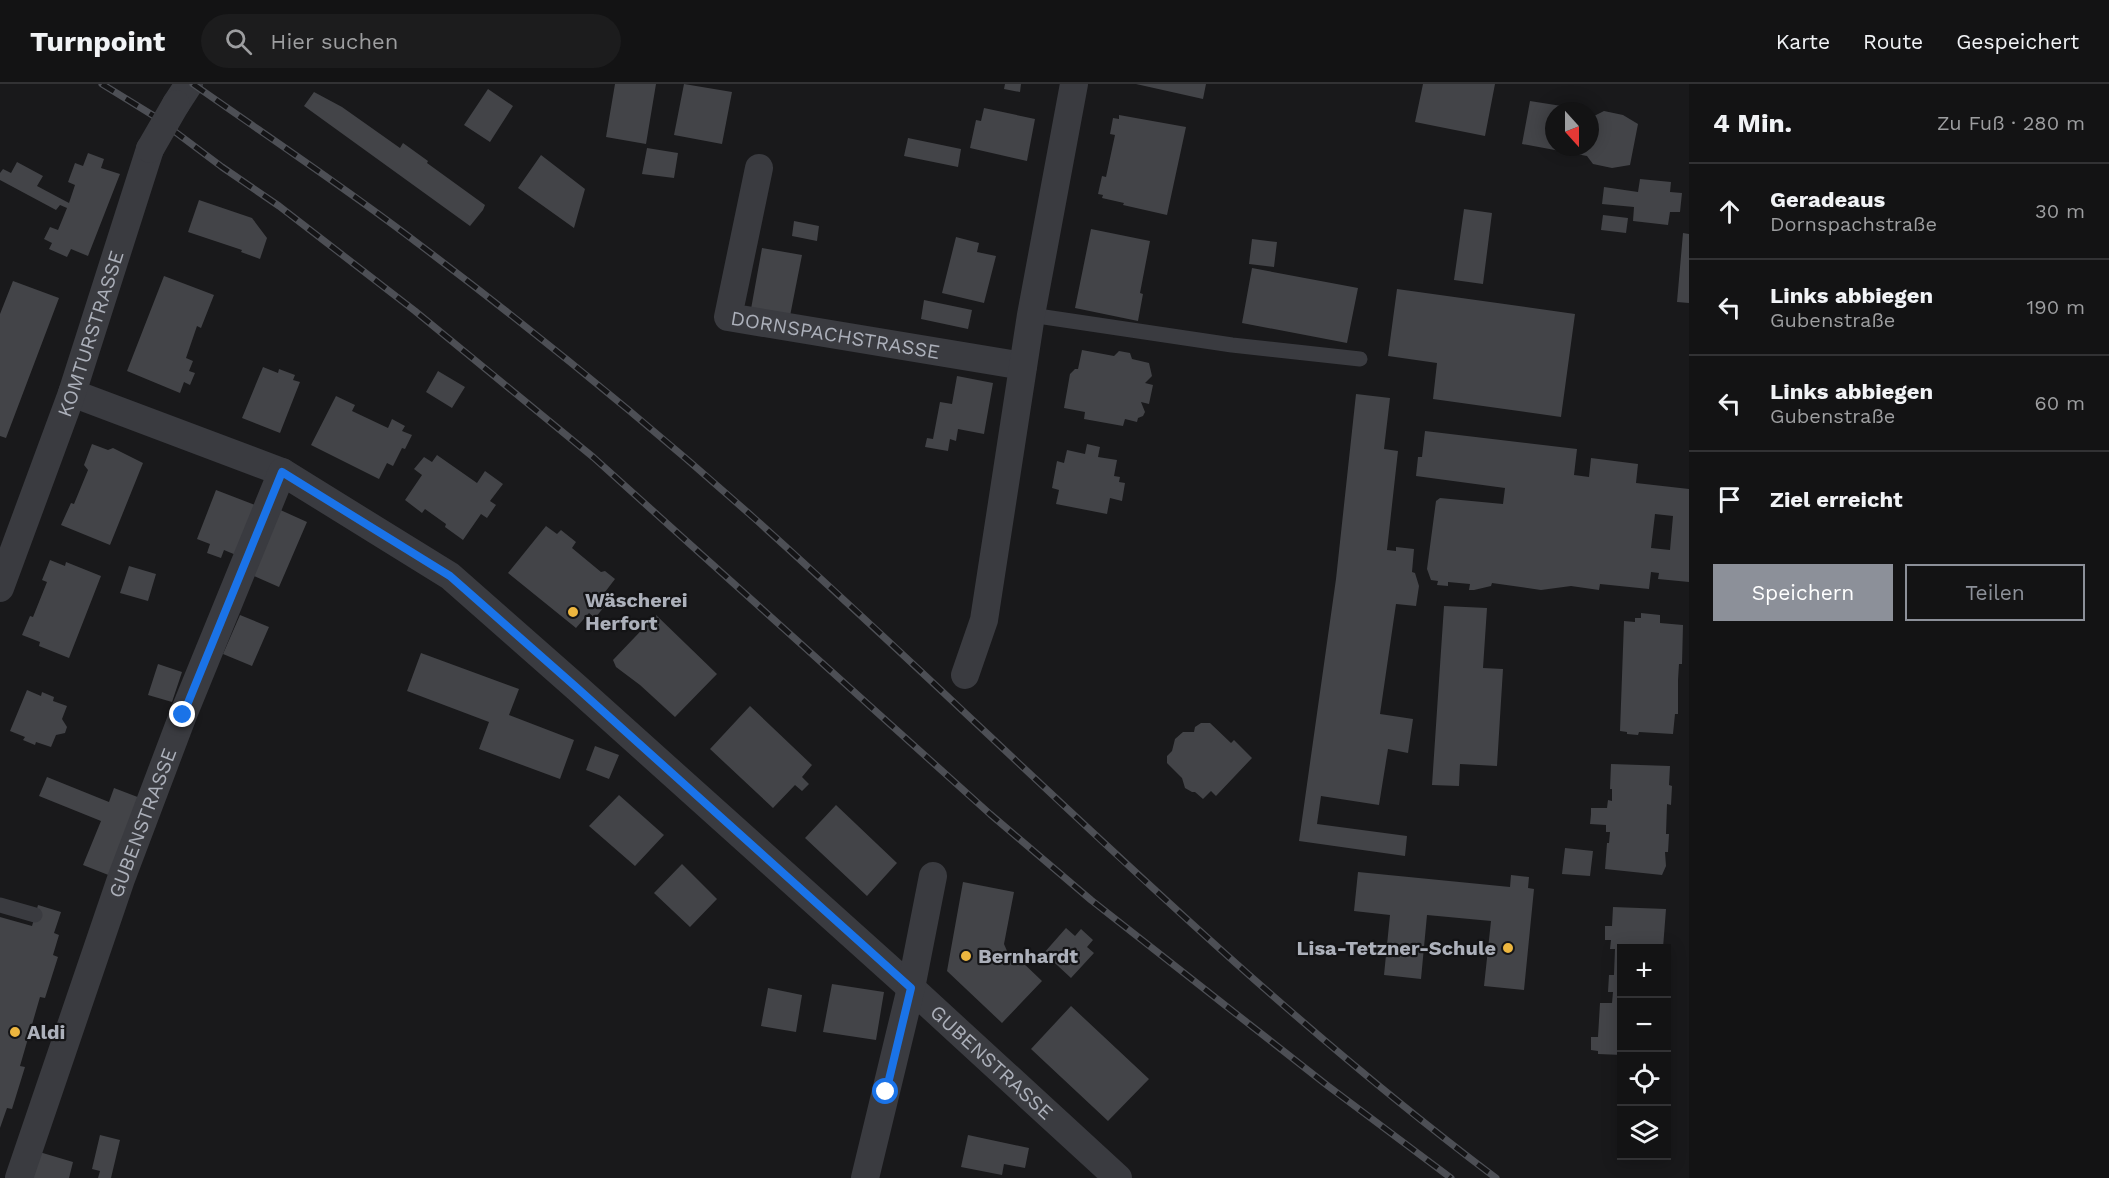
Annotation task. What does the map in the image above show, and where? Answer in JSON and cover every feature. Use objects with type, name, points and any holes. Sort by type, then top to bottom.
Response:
[{"type":"street","points":[[965,675],[984,620],[1031,315],[1074,84]]},
{"type":"street","name":"KOMTURSTRASSE","points":[[0,588],[72,393],[150,149],[182,94]]},
{"type":"street","name":"DORNSPACHSTRASSE","points":[[759,168],[728,317],[1023,366]]},
{"type":"street","name":"GUBENSTRASSE","points":[[72,393],[282,472],[450,576],[911,988],[1118,1178]]},
{"type":"street","name":"GUBENSTRASSE","points":[[20,1178],[129,857],[183,715],[282,472]]},
{"type":"street","points":[[865,1178],[911,988],[933,876]]},
{"type":"lane","points":[[1031,315],[1232,345],[1360,359]]},
{"type":"lane","points":[[0,905],[35,915]]},
{"type":"building","points":[[615,84],[656,84],[646,144],[606,137]]},
{"type":"building","points":[[684,84],[732,92],[722,144],[674,135]]},
{"type":"building","points":[[1005,84],[1021,84],[1020,92],[1004,89]]},
{"type":"building","points":[[1136,84],[1206,84],[1203,99]]},
{"type":"building","points":[[1423,84],[1495,84],[1485,136],[1415,122]]},
{"type":"building","points":[[488,89],[513,106],[490,142],[464,125]]},
{"type":"building","points":[[314,92],[342,107],[400,148],[403,143],[485,205],[483,210],[470,226],[304,106]]},
{"type":"building","points":[[1530,101],[1545,103],[1545,148],[1522,144]]},
{"type":"building","points":[[984,108],[1035,119],[1027,161],[970,148],[976,120],[981,121]]},
{"type":"building","points":[[1604,111],[1623,115],[1638,124],[1630,165],[1612,168],[1593,164],[1587,156],[1599,156],[1599,114]]},
{"type":"building","points":[[1119,115],[1186,127],[1167,215],[1123,205],[1124,203],[1102,198],[1103,195],[1098,194],[1102,176],[1106,177],[1115,135],[1110,134],[1113,118],[1119,119]]},
{"type":"building","points":[[908,138],[961,149],[958,167],[904,156]]},
{"type":"building","points":[[647,148],[678,153],[674,178],[642,174]]},
{"type":"building","points":[[88,153],[104,159],[101,168],[120,174],[88,256],[71,249],[67,257],[49,249],[52,243],[44,239],[50,227],[58,230],[67,208],[60,205],[56,210],[0,180],[0,173],[3,169],[11,173],[17,162],[43,176],[37,186],[69,203],[75,185],[68,182],[75,163],[83,166]]},
{"type":"building","points":[[541,155],[585,189],[574,228],[518,188]]},
{"type":"building","points":[[1640,179],[1671,182],[1670,192],[1682,193],[1680,212],[1670,212],[1668,225],[1633,221],[1634,207],[1602,204],[1604,187],[1638,192]]},
{"type":"building","points":[[199,200],[252,218],[267,238],[260,259],[241,252],[242,250],[188,232]]},
{"type":"building","points":[[1464,209],[1492,213],[1483,284],[1454,280]]},
{"type":"building","points":[[1603,215],[1628,218],[1626,233],[1601,230]]},
{"type":"building","points":[[794,221],[819,226],[817,241],[792,236]]},
{"type":"building","points":[[1091,229],[1150,241],[1140,293],[1143,294],[1138,321],[1075,308]]},
{"type":"building","points":[[1683,233],[1689,234],[1689,303],[1677,302]]},
{"type":"building","points":[[956,237],[979,243],[977,252],[996,256],[984,303],[942,293]]},
{"type":"building","points":[[1252,239],[1277,242],[1274,267],[1249,264]]},
{"type":"building","points":[[762,248],[802,255],[790,316],[751,309]]},
{"type":"building","points":[[1252,268],[1358,288],[1347,343],[1242,323]]},
{"type":"building","points":[[164,276],[214,295],[201,328],[197,326],[186,358],[193,361],[189,371],[195,373],[190,385],[184,382],[180,393],[127,371]]},
{"type":"building","points":[[13,281],[59,298],[6,438],[0,436],[0,314]]},
{"type":"building","points":[[1397,289],[1575,314],[1561,417],[1433,399],[1437,363],[1388,356]]},
{"type":"building","points":[[924,300],[972,310],[968,329],[921,319]]},
{"type":"building","points":[[1082,350],[1114,356],[1119,351],[1130,353],[1132,359],[1149,363],[1152,376],[1145,383],[1153,385],[1149,404],[1141,402],[1145,412],[1137,422],[1125,419],[1123,426],[1084,419],[1085,412],[1064,408],[1070,374],[1078,369]]},
{"type":"building","points":[[263,367],[278,373],[279,369],[295,375],[293,380],[300,382],[280,433],[242,418]]},
{"type":"building","points":[[438,371],[465,387],[452,408],[426,392]]},
{"type":"building","points":[[957,376],[993,383],[984,434],[958,429],[956,441],[950,439],[948,451],[925,447],[927,438],[933,439],[940,402],[952,404]]},
{"type":"building","points":[[1356,394],[1390,398],[1384,449],[1398,451],[1387,550],[1396,551],[1396,547],[1414,549],[1412,572],[1415,573],[1419,586],[1416,606],[1396,604],[1380,714],[1413,719],[1408,753],[1388,749],[1379,805],[1321,796],[1317,824],[1407,836],[1405,856],[1299,841],[1336,579]]},
{"type":"building","points":[[336,396],[355,405],[352,411],[388,428],[392,419],[405,426],[402,431],[412,435],[393,466],[387,463],[379,479],[311,445]]},
{"type":"building","points":[[1425,431],[1577,449],[1574,475],[1589,477],[1591,458],[1638,464],[1636,483],[1689,489],[1689,582],[1658,579],[1659,573],[1651,572],[1649,589],[1600,584],[1599,590],[1571,586],[1541,590],[1492,583],[1491,586],[1469,590],[1470,584],[1448,582],[1448,586],[1437,585],[1438,581],[1431,580],[1427,569],[1436,501],[1440,498],[1503,504],[1505,488],[1416,476],[1418,457],[1422,457]],"holes":[[[1655,514],[1673,516],[1670,550],[1651,548]]]},
{"type":"building","points":[[92,444],[108,450],[113,448],[143,463],[110,545],[61,525],[71,503],[74,504],[88,470],[84,465]]},
{"type":"building","points":[[1087,444],[1100,447],[1098,457],[1117,460],[1114,476],[1120,477],[1119,482],[1125,483],[1122,501],[1110,498],[1107,514],[1056,504],[1059,490],[1052,488],[1057,461],[1064,463],[1067,450],[1085,454]]},
{"type":"building","points":[[437,455],[477,483],[485,471],[503,484],[490,501],[496,505],[487,518],[481,514],[463,540],[425,509],[422,513],[405,500],[422,475],[414,469],[424,457],[432,462]]},
{"type":"building","points":[[216,490],[255,505],[236,555],[224,550],[221,558],[207,553],[210,544],[197,539]]},
{"type":"building","points":[[276,508],[307,522],[279,587],[247,573]]},
{"type":"building","points":[[546,526],[557,534],[561,530],[576,542],[572,548],[601,572],[605,571],[615,579],[602,596],[609,601],[595,618],[589,613],[576,628],[508,573]]},
{"type":"building","points":[[50,560],[65,566],[66,562],[101,576],[69,658],[39,646],[40,642],[22,635],[30,616],[33,617],[47,582],[42,580]]},
{"type":"building","points":[[129,566],[156,574],[148,601],[120,593]]},
{"type":"building","points":[[1444,606],[1487,608],[1483,668],[1503,669],[1497,766],[1460,764],[1459,786],[1432,785]]},
{"type":"building","points":[[1641,613],[1660,615],[1660,623],[1683,625],[1682,664],[1679,664],[1678,680],[1678,714],[1675,714],[1673,734],[1639,732],[1638,735],[1620,731],[1624,621],[1635,622],[1635,618],[1641,618]]},
{"type":"building","points":[[240,615],[269,627],[252,666],[223,654]]},
{"type":"building","points":[[656,615],[717,674],[675,717],[616,667],[613,660]]},
{"type":"building","points":[[421,653],[519,689],[509,715],[574,740],[560,779],[479,749],[489,722],[407,691]]},
{"type":"building","points":[[158,664],[182,672],[172,702],[148,695]]},
{"type":"building","points":[[27,690],[41,696],[42,692],[54,697],[53,701],[67,706],[62,719],[67,727],[65,733],[56,735],[51,747],[36,742],[35,745],[23,740],[25,737],[10,731]]},
{"type":"building","points":[[750,706],[812,765],[802,777],[809,784],[802,791],[795,785],[773,808],[710,749]]},
{"type":"building","points":[[1201,723],[1210,723],[1231,743],[1234,740],[1252,758],[1216,796],[1211,791],[1203,799],[1195,792],[1185,788],[1182,778],[1167,763],[1167,756],[1172,751],[1175,739],[1183,732],[1194,732],[1195,727]]},
{"type":"building","points":[[595,746],[619,755],[609,779],[586,770]]},
{"type":"building","points":[[1611,764],[1670,766],[1669,785],[1672,786],[1671,805],[1667,804],[1668,852],[1665,852],[1666,866],[1662,875],[1605,869],[1610,832],[1606,832],[1606,825],[1590,824],[1591,808],[1607,808],[1608,800],[1612,801]]},
{"type":"building","points":[[47,777],[109,802],[114,788],[148,801],[116,878],[83,865],[101,821],[39,796]]},
{"type":"building","points":[[619,795],[664,835],[635,866],[589,826]]},
{"type":"building","points":[[836,805],[897,863],[867,896],[805,838]]},
{"type":"building","points":[[1565,848],[1593,851],[1590,876],[1562,874]]},
{"type":"building","points":[[682,864],[717,899],[690,927],[654,893]]},
{"type":"building","name":"Lisa-Tetzner-Schule","points":[[1358,872],[1510,887],[1511,875],[1529,877],[1528,888],[1534,889],[1524,990],[1484,986],[1491,921],[1427,915],[1421,979],[1384,975],[1390,915],[1354,911]]},
{"type":"building","points":[[963,882],[1014,892],[1004,944],[1013,965],[1019,959],[1042,981],[1002,1023],[947,971]]},
{"type":"building","name":"Aldi","points":[[38,905],[61,912],[54,933],[59,935],[53,955],[58,957],[45,998],[40,997],[20,1066],[25,1067],[12,1109],[7,1108],[0,1128],[0,917],[32,926]]},
{"type":"building","points":[[1613,907],[1666,909],[1663,944],[1617,944],[1617,1055],[1598,1054],[1598,1051],[1591,1050],[1591,1037],[1598,1037],[1600,1003],[1612,1003],[1613,992],[1608,992],[1609,975],[1614,975],[1615,949],[1610,949],[1611,940],[1605,940],[1605,926],[1612,926]]},
{"type":"building","points":[[1066,928],[1075,936],[1081,929],[1093,940],[1087,947],[1094,953],[1071,978],[1044,953]]},
{"type":"building","points":[[832,984],[884,992],[876,1040],[823,1032]]},
{"type":"building","points":[[768,988],[802,995],[796,1032],[761,1026]]},
{"type":"building","points":[[1071,1006],[1149,1079],[1108,1121],[1031,1049]]},
{"type":"building","points":[[100,1135],[120,1140],[111,1178],[98,1178],[100,1171],[92,1169]]},
{"type":"building","points":[[968,1135],[1029,1148],[1025,1168],[1004,1164],[1002,1175],[961,1167]]},
{"type":"building","points":[[36,1151],[73,1162],[69,1178],[29,1178]]},
{"type":"railway","points":[[102,84],[154,116],[279,206],[415,311],[593,457],[990,814],[1091,900],[1328,1086],[1451,1178]]},
{"type":"railway","points":[[193,84],[389,222],[503,309],[630,411],[754,518],[1210,940],[1398,1102],[1496,1178]]},
{"type":"place","name":"Wäscherei Herfort","points":[[573,612]]},
{"type":"place","name":"Lisa-Tetzner-Schule","points":[[1508,948]]},
{"type":"place","name":"Bernhardt","points":[[966,956]]},
{"type":"place","name":"Aldi","points":[[15,1032]]},
{"type":"route","points":[[183,715],[282,472],[450,576],[911,988],[886,1092]]}]
